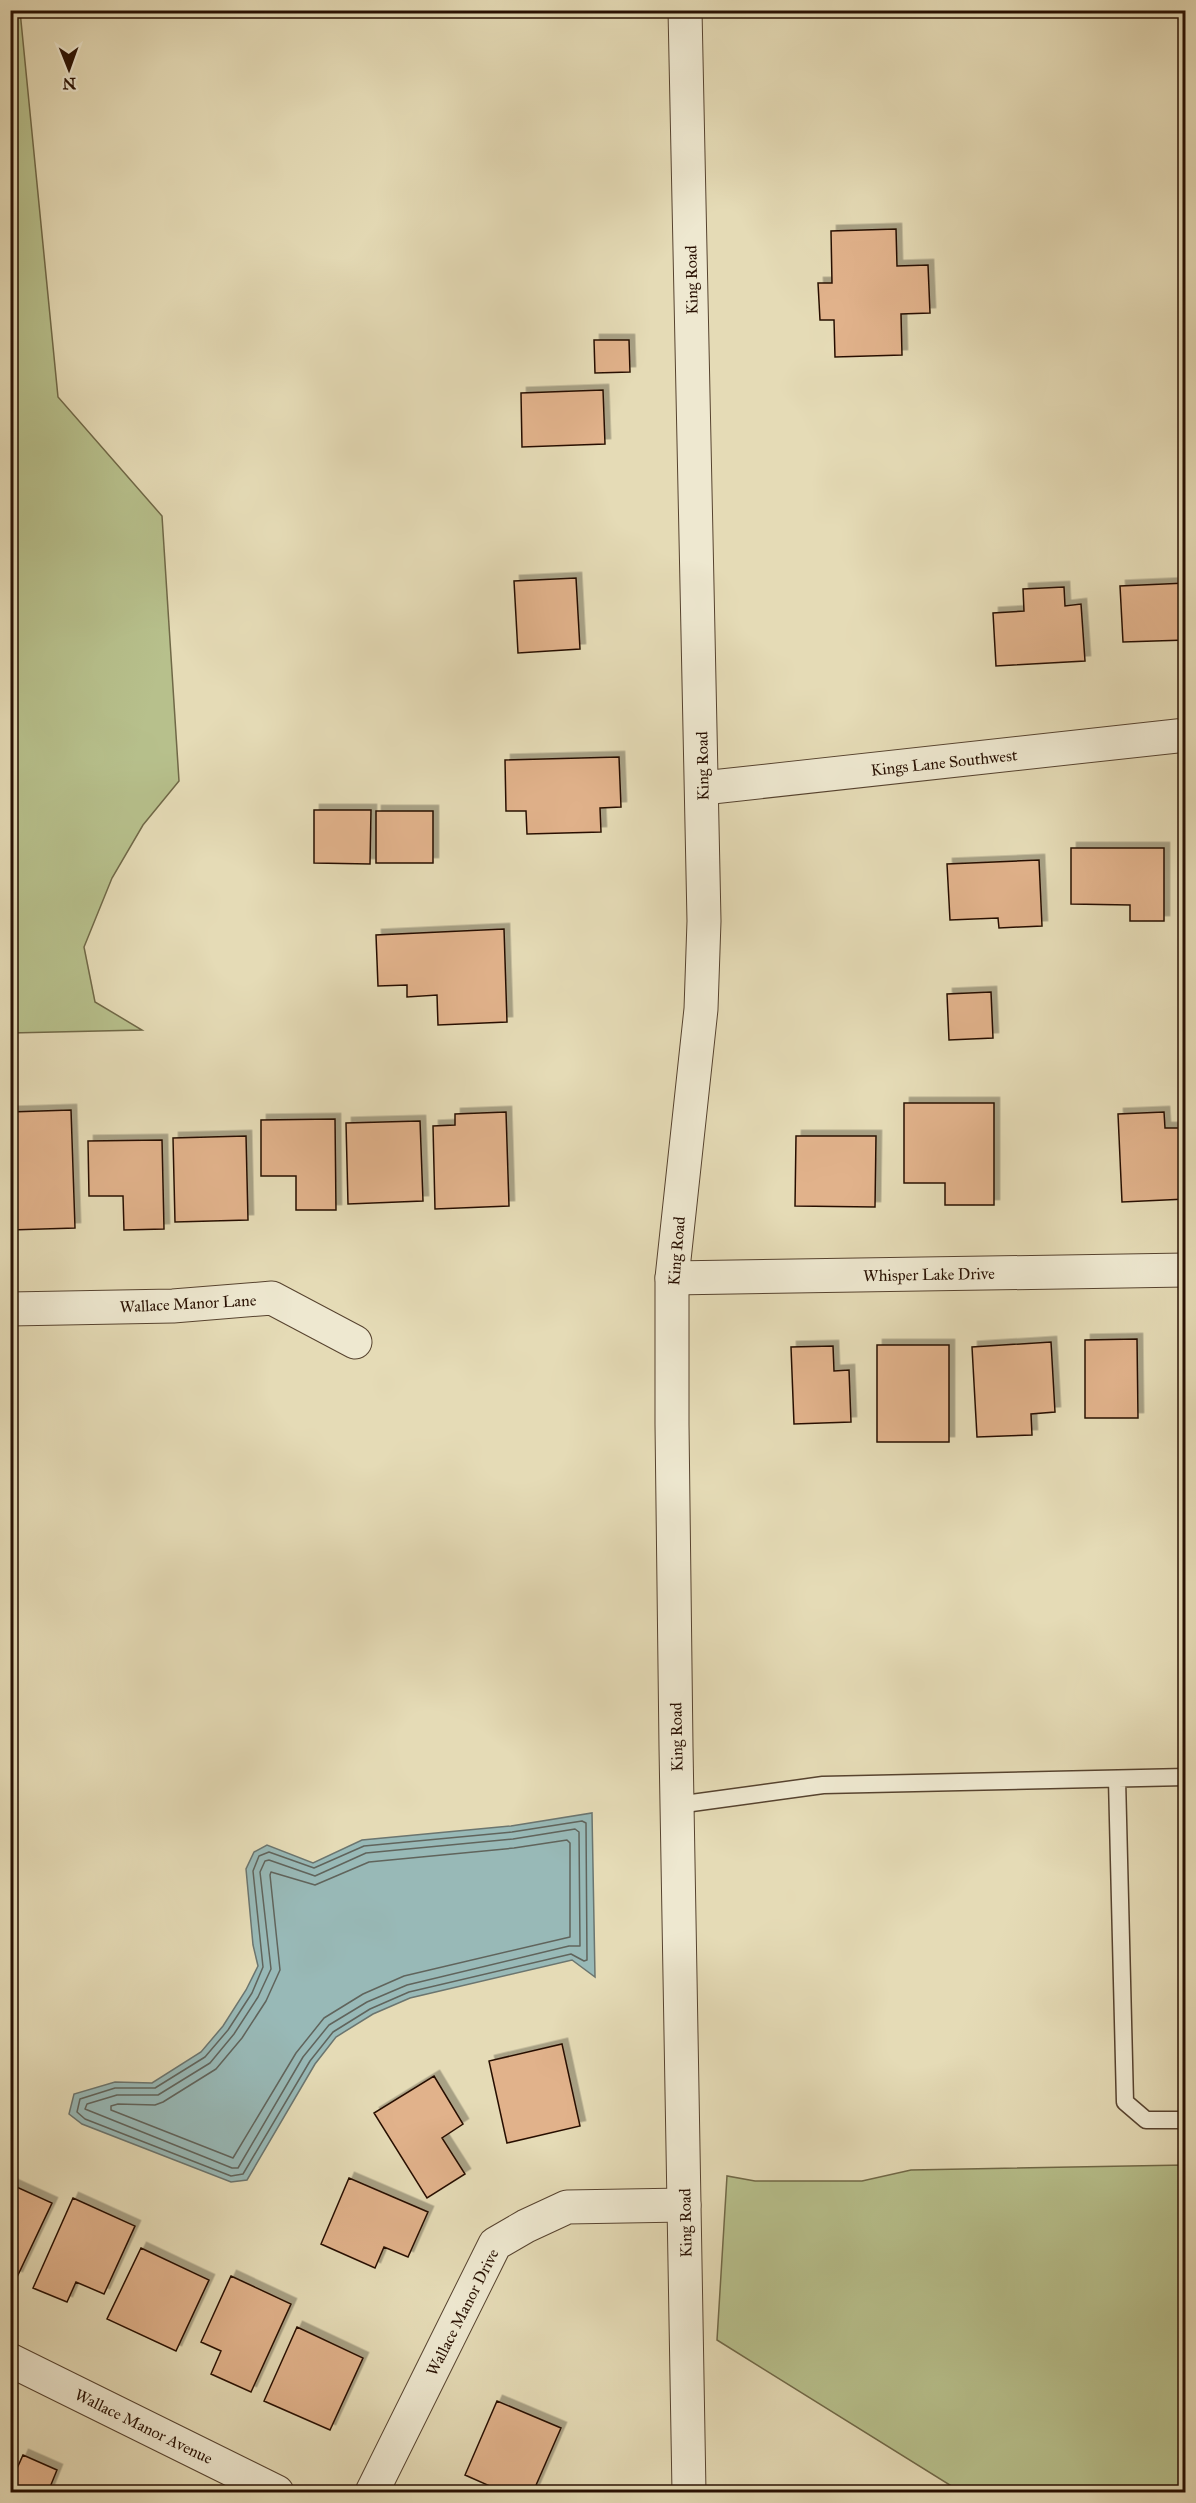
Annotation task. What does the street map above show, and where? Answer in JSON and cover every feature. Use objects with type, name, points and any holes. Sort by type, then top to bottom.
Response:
[{"type":"street","name":"King Road","points":[[685,10],[704,921],[701,1009],[672,1278],[677,1805],[689,2493]]},
{"type":"street","name":"Kings Lane Southwest","points":[[703,788],[1185,735]]},
{"type":"street","name":"Whisper Lake Drive","points":[[672,1278],[1185,1270]]},
{"type":"street","name":"Wallace Manor Lane","points":[[10,1309],[173,1306],[272,1298],[355,1342]]},
{"type":"street","name":"Wallace Manor Drive","points":[[372,2493],[495,2244],[526,2226],[567,2207],[684,2205]]},
{"type":"street","name":"Wallace Manor Avenue","points":[[10,2360],[277,2493]]},
{"type":"lane","points":[[677,1805],[823,1785],[1185,1777]]},
{"type":"lane","points":[[1117,1779],[1125,2102],[1146,2120],[1185,2120]]},
{"type":"green space","points":[[10,11],[20,11],[58,397],[162,516],[179,781],[143,825],[112,878],[84,947],[95,1002],[142,1030],[11,1033]]},
{"type":"green space","points":[[1185,2165],[1185,2492],[961,2492],[717,2340],[727,2176],[755,2181],[862,2181],[911,2170]]},
{"type":"water","points":[[592,1813],[595,1977],[572,1960],[410,1998],[373,2014],[336,2037],[315,2064],[247,2180],[231,2182],[82,2124],[69,2114],[74,2094],[115,2082],[152,2083],[201,2052],[223,2026],[258,1966],[253,1945],[246,1869],[254,1852],[267,1845],[313,1863],[362,1840],[511,1826]]},
{"type":"building","points":[[896,229],[897,266],[928,265],[930,313],[901,314],[902,355],[835,357],[834,320],[820,320],[818,283],[832,283],[831,231]]},
{"type":"building","points":[[594,340],[629,340],[630,372],[595,373]]},
{"type":"building","points":[[603,390],[605,444],[522,447],[521,393]]},
{"type":"building","points":[[576,578],[580,649],[518,653],[514,581]]},
{"type":"building","points":[[1186,583],[1186,640],[1123,642],[1120,586]]},
{"type":"building","points":[[1064,587],[1065,606],[1081,604],[1085,661],[996,666],[993,613],[1024,611],[1023,589]]},
{"type":"building","points":[[619,757],[621,807],[600,808],[601,832],[527,834],[526,811],[506,811],[505,760]]},
{"type":"building","points":[[314,810],[371,810],[370,864],[314,863]]},
{"type":"building","points":[[376,811],[433,811],[433,863],[376,863]]},
{"type":"building","points":[[1071,848],[1164,848],[1164,921],[1130,921],[1130,905],[1071,904]]},
{"type":"building","points":[[1039,860],[1042,926],[999,928],[998,918],[950,920],[947,864]]},
{"type":"building","points":[[504,929],[507,1022],[438,1025],[437,995],[407,997],[407,985],[378,986],[376,935]]},
{"type":"building","points":[[991,992],[993,1038],[949,1040],[947,994]]},
{"type":"building","points":[[904,1103],[994,1103],[994,1205],[945,1205],[945,1183],[904,1183]]},
{"type":"building","points":[[71,1110],[75,1228],[10,1230],[10,1112]]},
{"type":"building","points":[[506,1112],[509,1206],[435,1209],[433,1126],[455,1125],[455,1114]]},
{"type":"building","points":[[1164,1112],[1165,1128],[1186,1128],[1186,1199],[1122,1202],[1118,1114]]},
{"type":"building","points":[[335,1119],[336,1210],[296,1210],[296,1176],[261,1176],[261,1120]]},
{"type":"building","points":[[420,1121],[423,1201],[348,1204],[346,1123]]},
{"type":"building","points":[[246,1136],[248,1220],[175,1222],[173,1138]]},
{"type":"building","points":[[796,1136],[876,1136],[875,1207],[795,1206]]},
{"type":"building","points":[[162,1140],[164,1229],[124,1230],[123,1196],[89,1196],[88,1141]]},
{"type":"building","points":[[1137,1339],[1138,1418],[1085,1418],[1085,1340]]},
{"type":"building","points":[[1051,1342],[1055,1412],[1031,1414],[1032,1435],[977,1437],[972,1347]]},
{"type":"building","points":[[877,1345],[949,1345],[949,1442],[877,1442]]},
{"type":"building","points":[[833,1346],[834,1371],[849,1370],[851,1422],[794,1424],[791,1347]]},
{"type":"building","points":[[562,2044],[580,2126],[507,2143],[489,2061]]},
{"type":"building","points":[[434,2076],[463,2124],[442,2138],[465,2174],[427,2198],[374,2113]]},
{"type":"building","points":[[349,2178],[428,2212],[408,2257],[384,2247],[375,2268],[321,2244]]},
{"type":"building","points":[[10,2184],[52,2203],[17,2277],[10,2274]]},
{"type":"building","points":[[73,2198],[135,2226],[104,2294],[76,2282],[67,2302],[33,2288]]},
{"type":"building","points":[[141,2248],[209,2280],[176,2351],[107,2319]]},
{"type":"building","points":[[231,2276],[291,2304],[251,2392],[211,2374],[221,2351],[201,2342]]},
{"type":"building","points":[[297,2327],[363,2358],[330,2430],[264,2401]]},
{"type":"building","points":[[497,2401],[561,2428],[533,2492],[487,2492],[490,2486],[465,2475]]},
{"type":"building","points":[[23,2455],[57,2470],[48,2492],[10,2492],[10,2484]]}]
